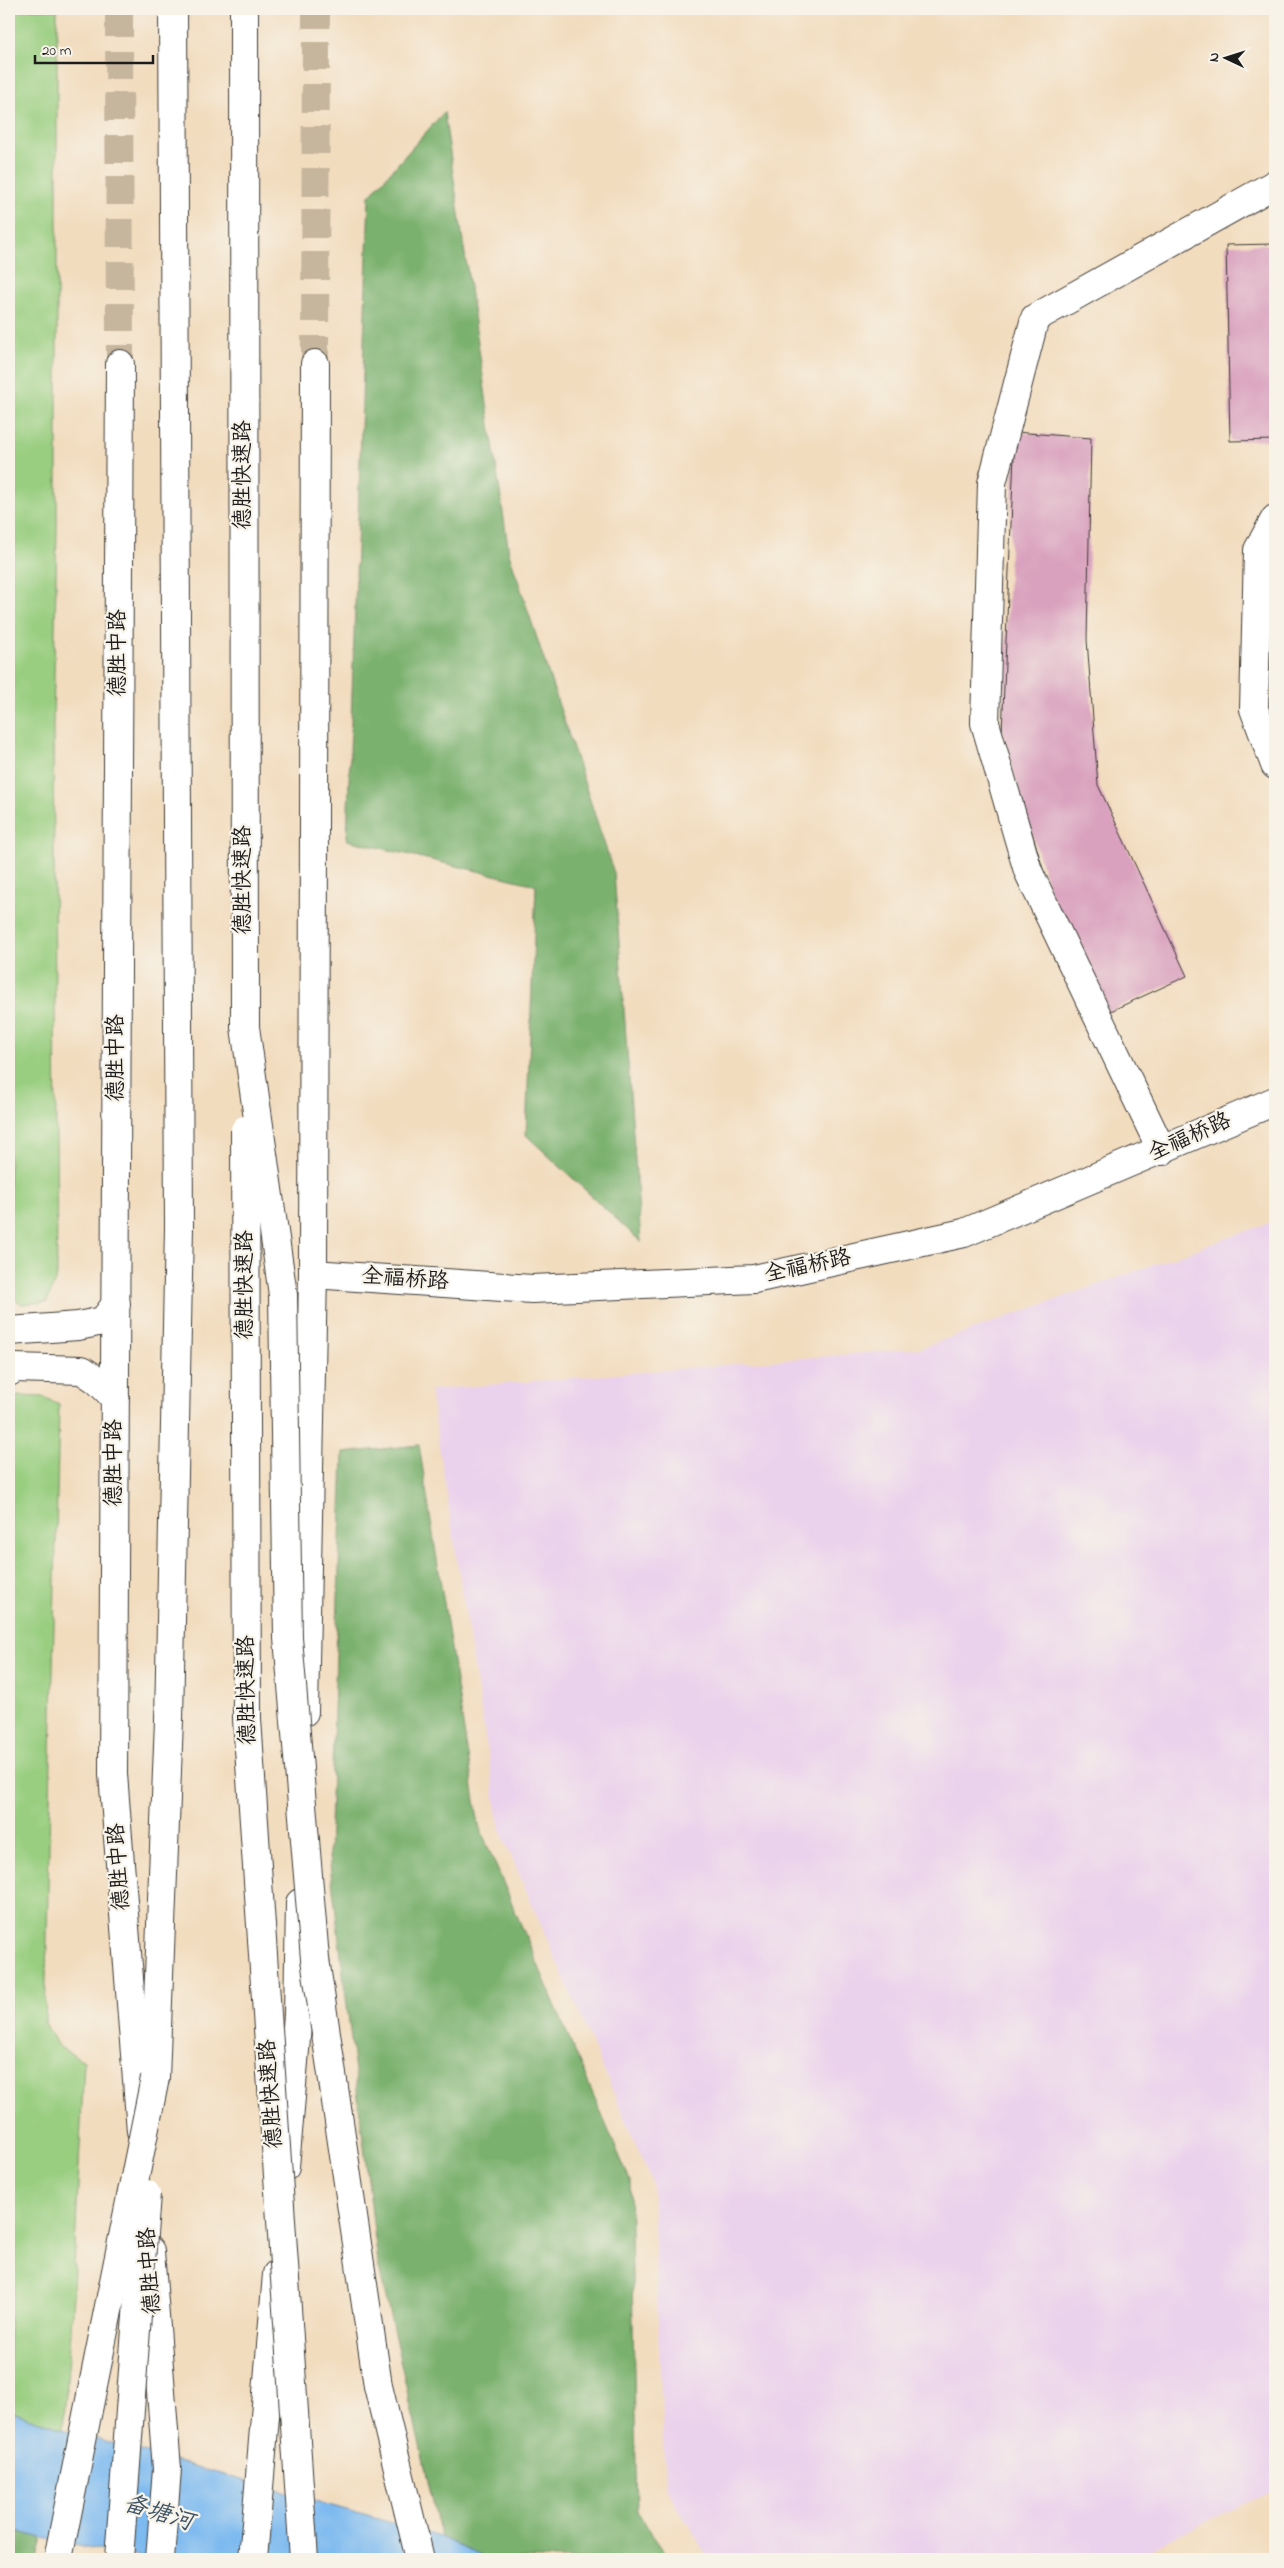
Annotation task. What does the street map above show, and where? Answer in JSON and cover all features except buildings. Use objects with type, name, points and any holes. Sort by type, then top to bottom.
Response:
[{"type":"main road","points":[[119,2559],[155,2078],[169,1720],[179,1226],[174,9]]},
{"type":"main road","name":"德胜快速路","points":[[244,9],[247,1720],[304,2559]]},
{"type":"main road","points":[[1162,1151],[1028,871],[986,723],[992,484],[1035,318],[1275,184]]},
{"type":"main road","name":"德胜中路","points":[[120,364],[113,1774],[167,2469],[160,2559]]},
{"type":"main road","points":[[253,2559],[298,2015],[313,1274],[315,364]]},
{"type":"main road","points":[[1275,519],[1258,550],[1254,708],[1275,765]]},
{"type":"main road","points":[[245,1027],[283,1295],[288,1638],[315,1959],[378,2386],[420,2559]]},
{"type":"main road","name":"全福桥路","points":[[313,1274],[532,1289],[754,1279],[964,1234],[1162,1151],[1275,1100]]},
{"type":"main road","points":[[9,1331],[78,1326],[103,1321],[116,1304]]},
{"type":"main road","points":[[9,1372],[15,1368],[82,1370],[97,1380],[115,1398]]},
{"type":"main road","points":[[58,2559],[155,2078]]},
{"type":"shaded area","points":[[1275,1221],[1275,2489],[1128,2559],[709,2559],[665,2486],[652,2182],[500,1830],[430,1390],[921,1348]]},
{"type":"green space","points":[[9,9],[57,9],[57,527],[53,726],[57,1276],[47,1302],[22,1304],[9,1296]]},
{"type":"green space","points":[[444,112],[509,553],[614,873],[641,1242],[526,1135],[536,885],[347,840],[369,196]]},
{"type":"green space","points":[[19,1396],[44,1397],[59,1405],[45,2023],[58,2046],[84,2061],[71,2333],[63,2429],[9,2411],[9,1401]]},
{"type":"green space","points":[[419,1445],[479,1826],[630,2181],[637,2512],[670,2559],[486,2559],[441,2537],[378,2264],[329,1856],[343,1453]]},
{"type":"green space","points":[[9,2529],[42,2538],[37,2559],[9,2559]]},
{"type":"water","name":"备塘河","points":[[9,2411],[63,2429],[441,2537],[486,2559],[150,2559],[42,2538],[9,2529]]},
{"type":"tunnel","points":[[119,9],[120,364]]},
{"type":"tunnel","points":[[315,364],[316,9]]}]
